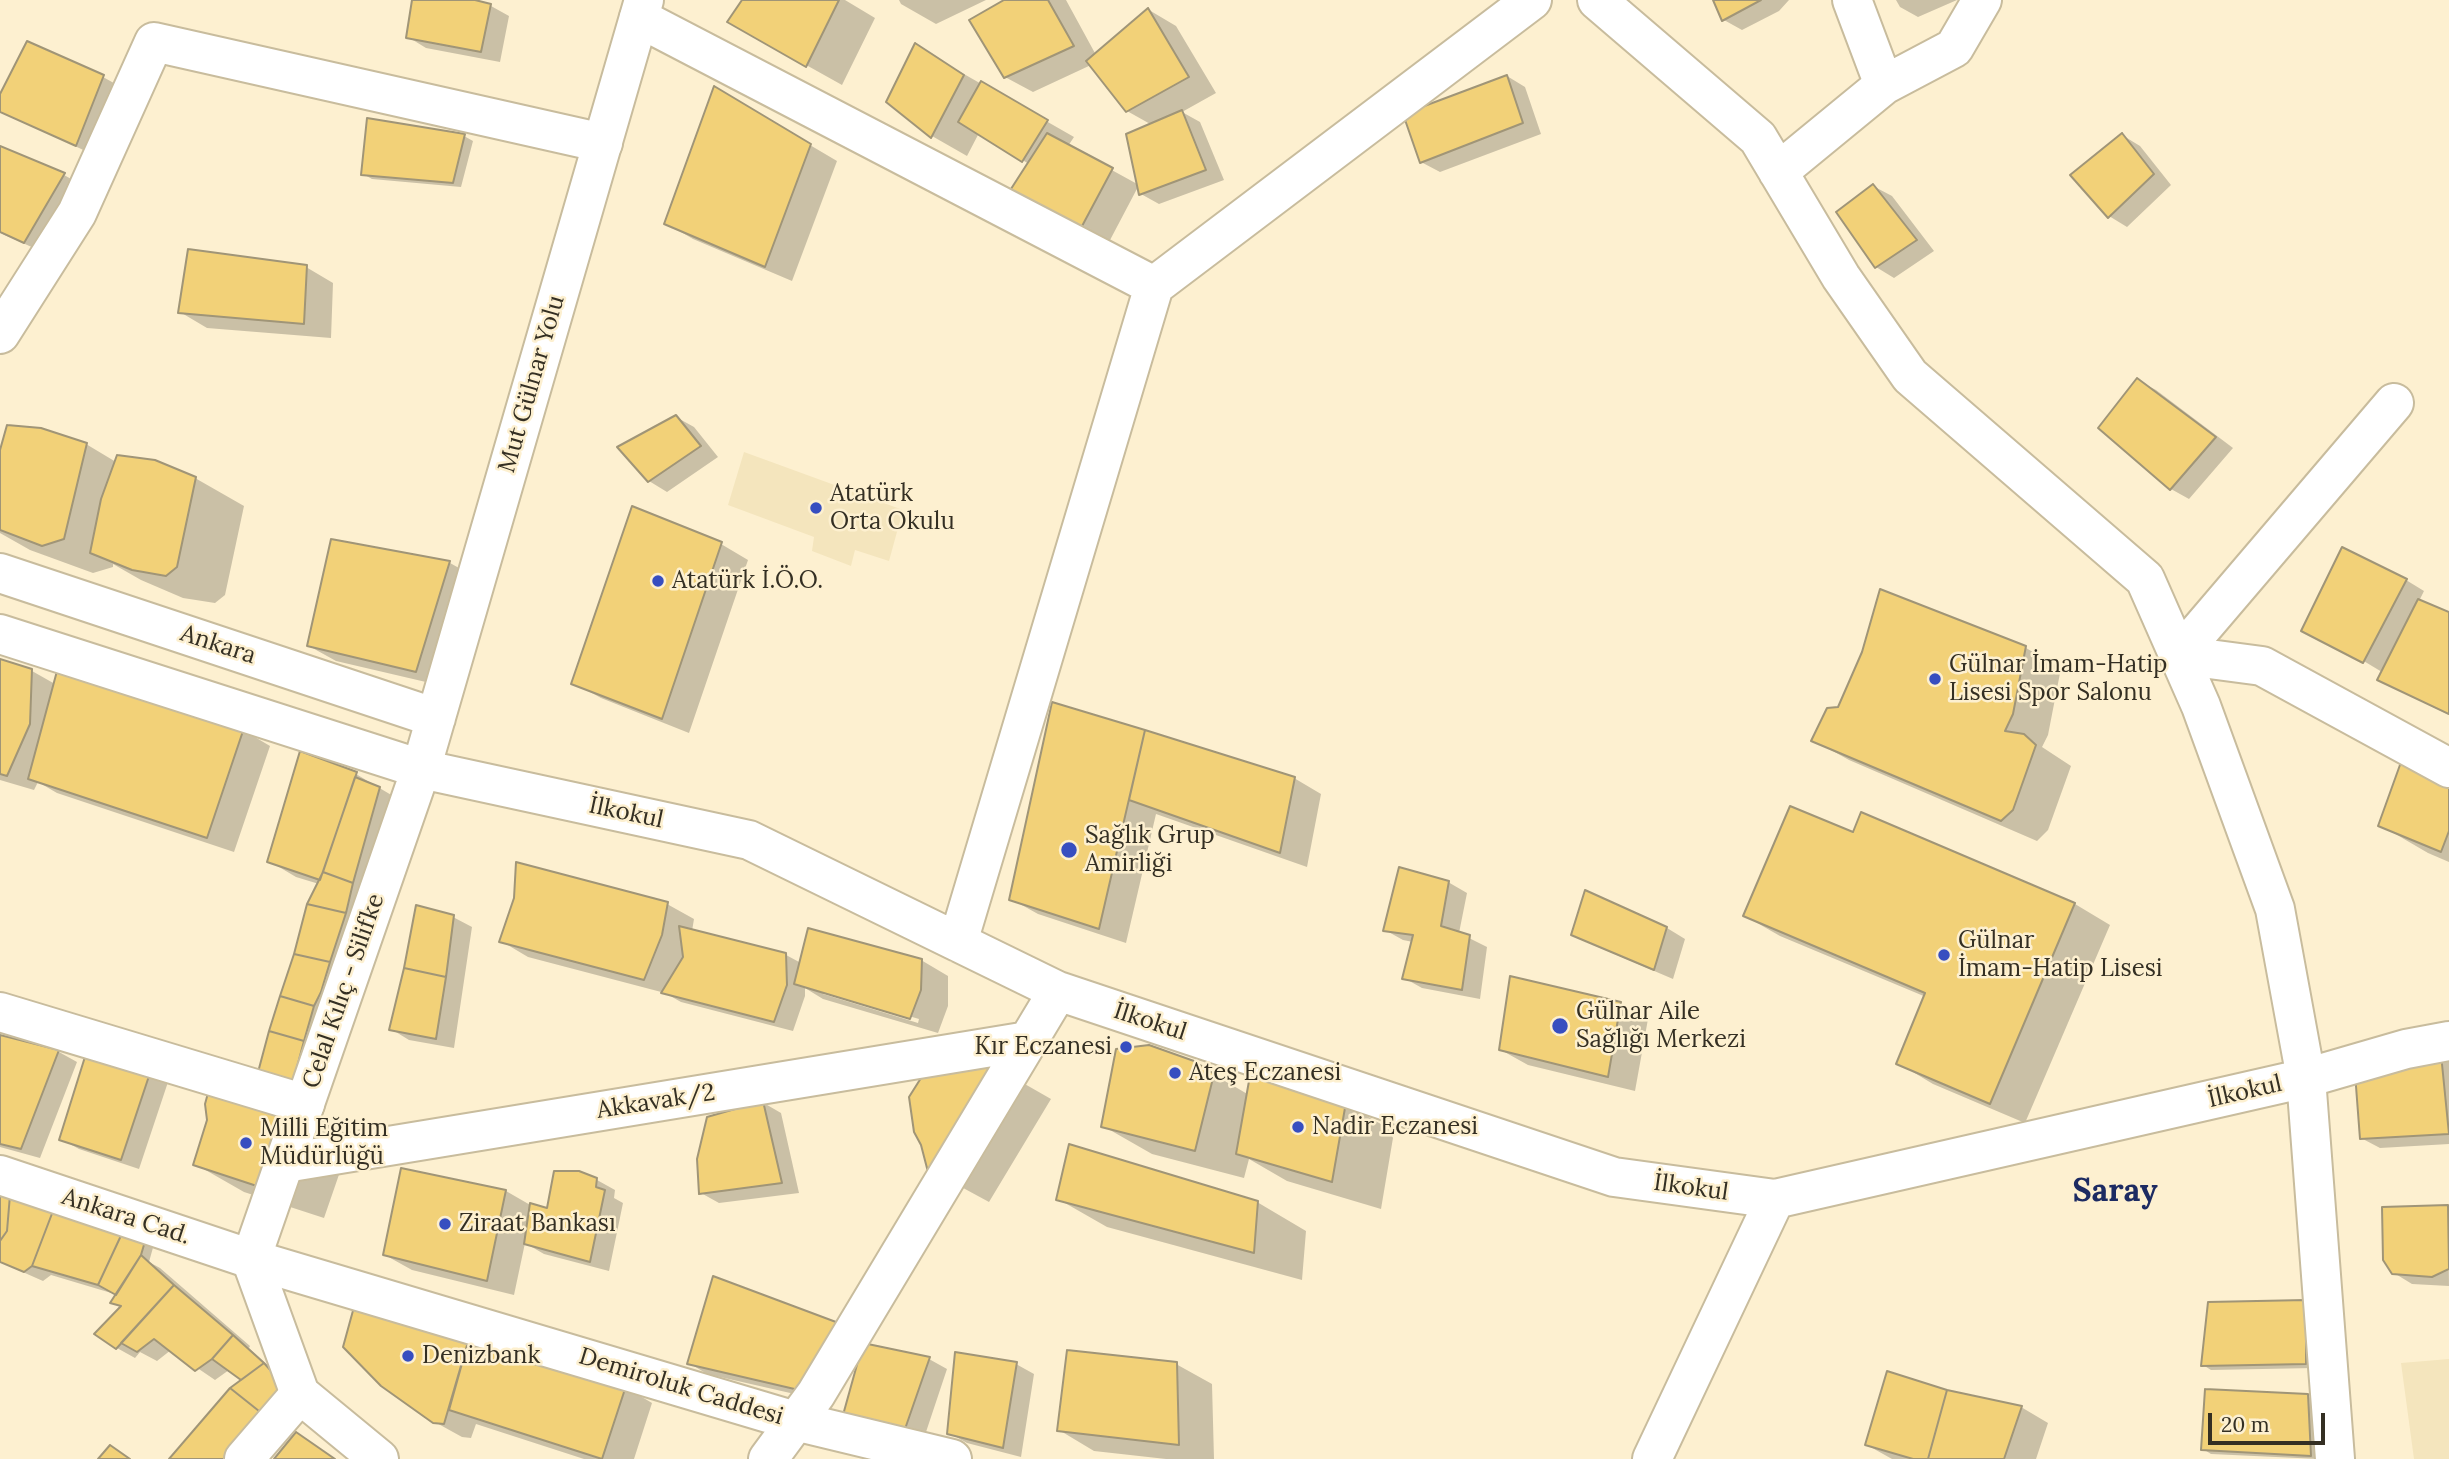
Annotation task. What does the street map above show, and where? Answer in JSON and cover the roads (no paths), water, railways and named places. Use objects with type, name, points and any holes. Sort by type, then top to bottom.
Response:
[{"type":"street","points":[[958,943],[1154,286],[1532,0]]},
{"type":"street","points":[[1597,0],[1758,138],[1841,277],[1910,376],[2145,579],[2201,706],[2275,909],[2306,1078],[2335,1459]]},
{"type":"street","points":[[1852,0],[1884,85]]},
{"type":"street","points":[[1778,172],[1884,85],[1954,48],[1983,0]]},
{"type":"street","points":[[642,9],[1154,286]]},
{"type":"street","name":"Mut Gülnar Yolu","points":[[421,769],[642,9]]},
{"type":"street","points":[[0,334],[77,213],[153,42],[603,143]]},
{"type":"street","points":[[2179,655],[2394,403]]},
{"type":"street","name":"Ankara","points":[[0,573],[436,718]]},
{"type":"street","points":[[0,634],[421,769]]},
{"type":"street","points":[[2179,655],[2262,666],[2449,768]]},
{"type":"street","name":"İlkokul","points":[[421,769],[749,840],[1058,991],[1614,1177],[1775,1199],[2306,1078],[2406,1049],[2449,1041]]},
{"type":"street","name":"Celal Kılıç - Silifke","points":[[251,1259],[421,769]]},
{"type":"street","points":[[768,1459],[816,1394],[1058,991]]},
{"type":"street","points":[[0,1012],[305,1104]]},
{"type":"street","name":"Akkavak/2","points":[[285,1163],[1028,1041]]},
{"type":"street","name":"Ankara Cad.","points":[[0,1175],[251,1259]]},
{"type":"street","points":[[1652,1459],[1775,1199]]},
{"type":"street","points":[[251,1259],[300,1394],[379,1459]]},
{"type":"street","name":"Demiroluk Caddesi","points":[[251,1259],[795,1421],[952,1459]]},
{"type":"street","points":[[244,1459],[300,1394]]},
{"type":"place","name":"Atatürk Orta Okulu","points":[[816,508]]},
{"type":"place","name":"Atatürk İ.Ö.O.","points":[[658,581]]},
{"type":"place","name":"Gülnar İmam-Hatip Lisesi Spor Salonu","points":[[1935,679]]},
{"type":"place","name":"Sağlık Grup Amirliği","points":[[1069,850]]},
{"type":"place","name":"Gülnar İmam-Hatip Lisesi","points":[[1944,955]]},
{"type":"place","name":"Gülnar Aile Sağlığı Merkezi","points":[[1560,1026]]},
{"type":"place","name":"Kır Eczanesi","points":[[1126,1047]]},
{"type":"place","name":"Ateş Eczanesi","points":[[1175,1073]]},
{"type":"place","name":"Nadir Eczanesi","points":[[1298,1127]]},
{"type":"place","name":"Milli Eğitim Müdürlüğü","points":[[246,1143]]},
{"type":"place","name":"Ziraat Bankası","points":[[445,1224]]},
{"type":"place","name":"Denizbank","points":[[408,1356]]},
{"type":"district","name":"Saray","points":[[2115,1192]]}]
